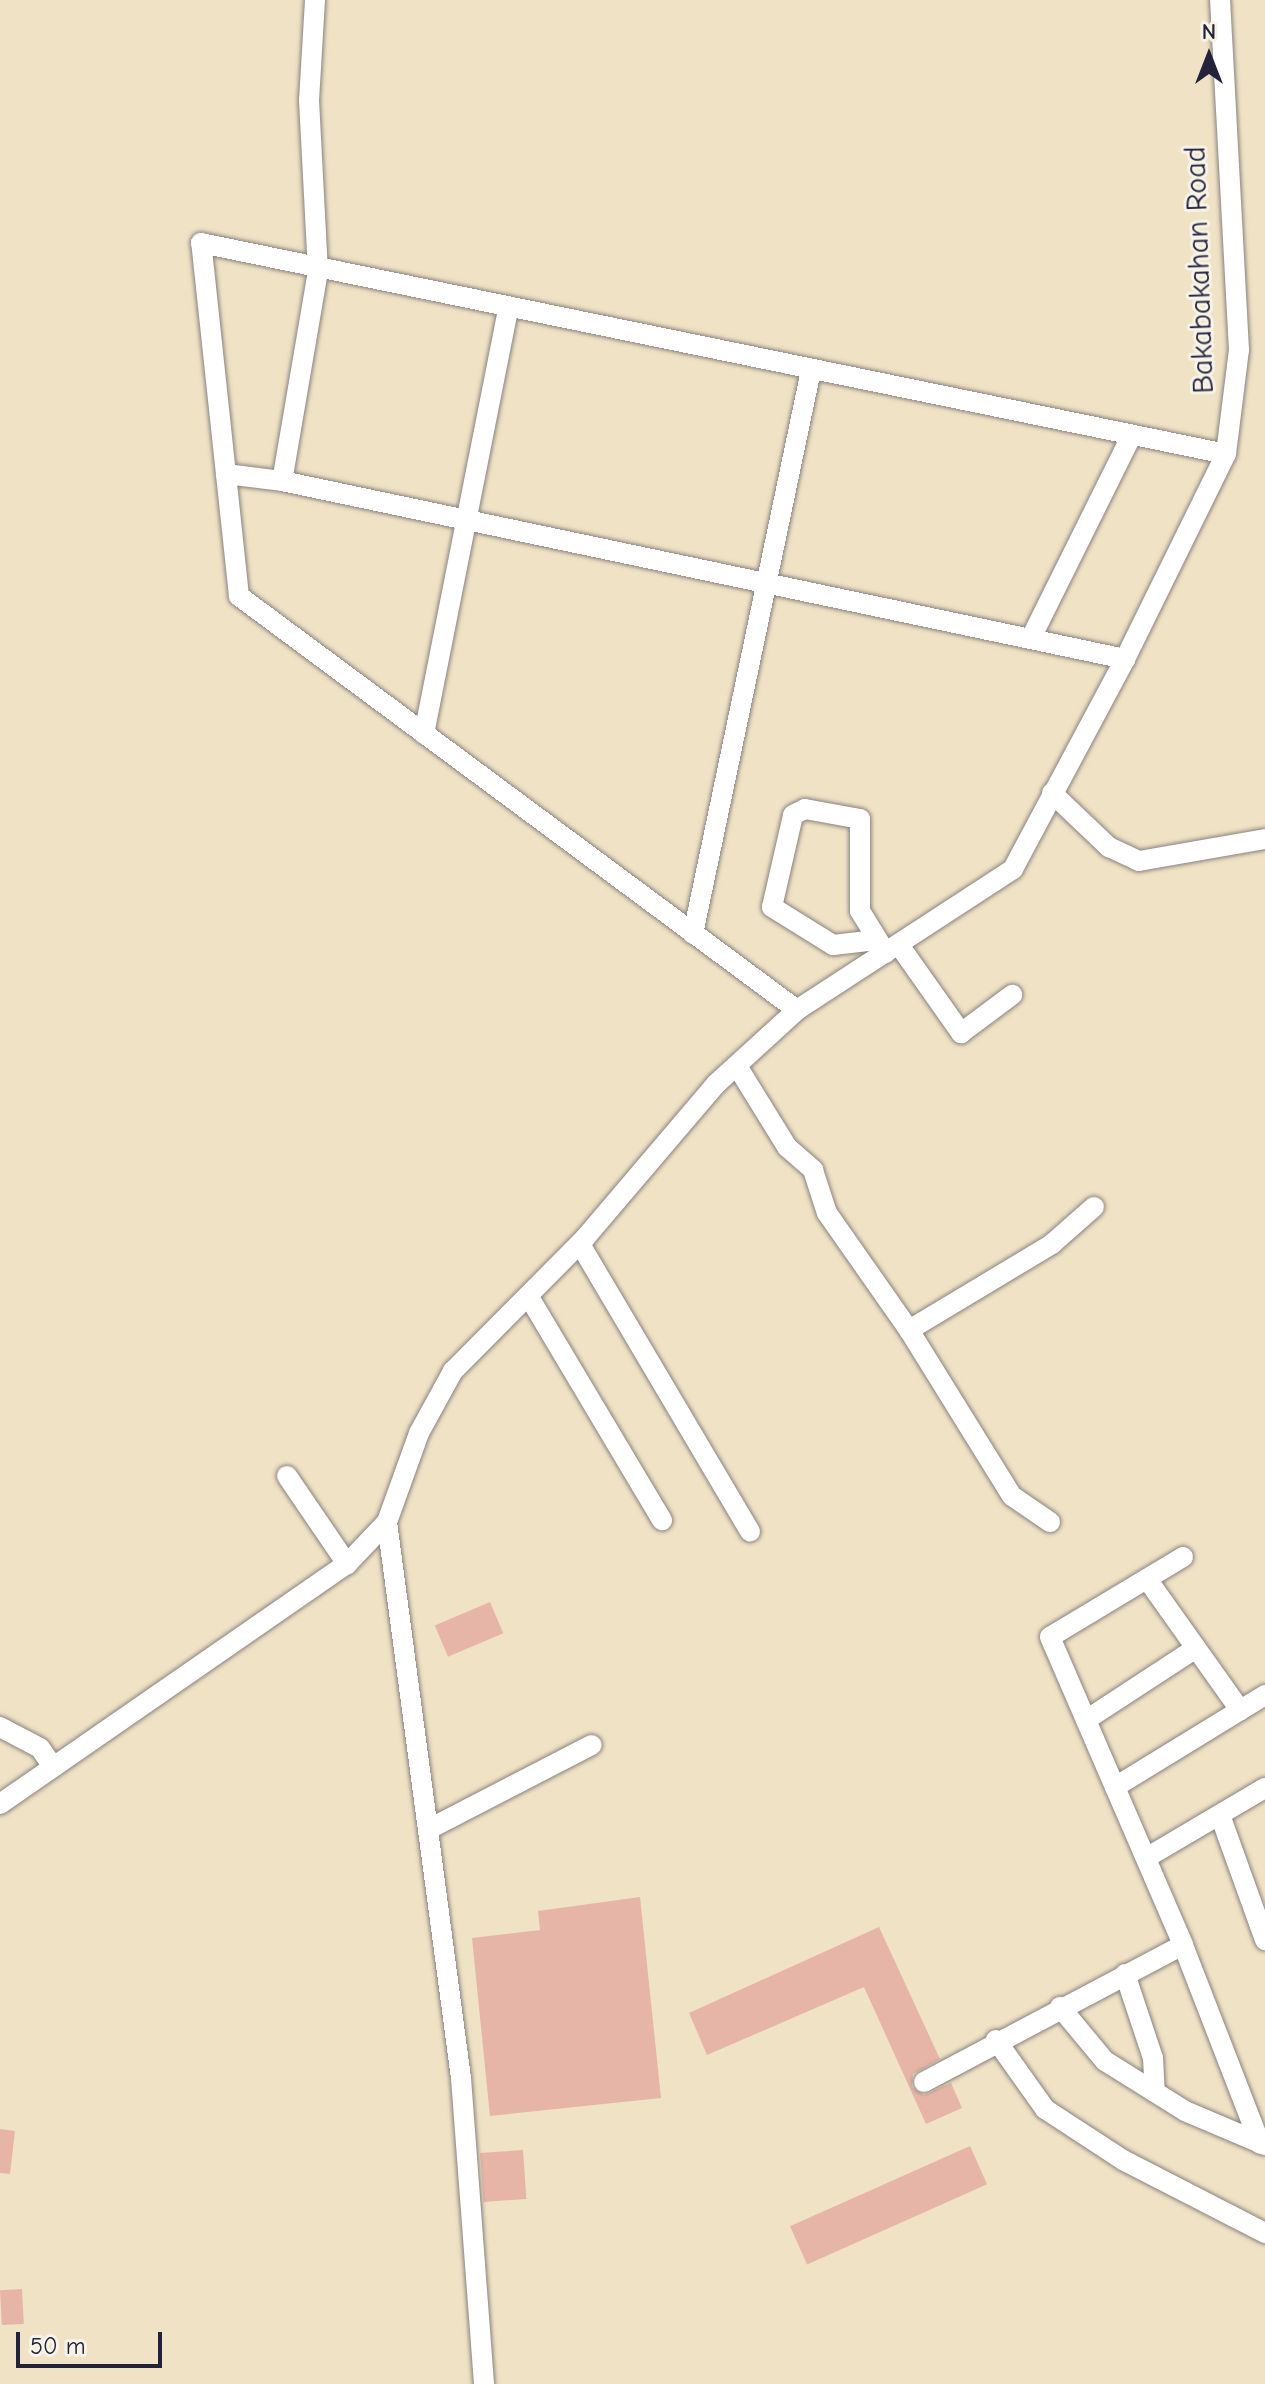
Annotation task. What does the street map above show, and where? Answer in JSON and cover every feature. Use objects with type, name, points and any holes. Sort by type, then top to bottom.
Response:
[{"type":"street","points":[[282,481],[318,271],[309,100],[315,0]]},
{"type":"street","name":"Bakabakahan Road","points":[[387,1522],[419,1433],[453,1371],[580,1244],[664,1141],[797,1010],[887,946],[1013,869],[1125,659],[1226,454],[1239,350],[1220,0]]},
{"type":"street","points":[[797,1010],[239,596],[201,243],[318,271],[1226,454]]},
{"type":"street","points":[[424,734],[469,523],[508,309]]},
{"type":"street","points":[[693,934],[811,370]]},
{"type":"street","points":[[1032,636],[1131,437]]},
{"type":"street","points":[[226,474],[282,481],[767,586],[1032,636],[1125,659]]},
{"type":"street","points":[[1052,793],[1109,847],[1139,861],[1265,839]]},
{"type":"street","points":[[887,946],[833,945],[772,907],[793,815],[805,809],[860,819],[860,911],[961,1033],[1012,995]]},
{"type":"street","points":[[737,1066],[787,1147],[813,1170],[827,1213],[909,1330],[1012,1496],[1050,1522]]},
{"type":"street","points":[[909,1330],[1052,1244],[1094,1207]]},
{"type":"street","points":[[580,1244],[750,1531]]},
{"type":"street","points":[[529,1297],[662,1520]]},
{"type":"street","points":[[287,1476],[347,1564]]},
{"type":"street","points":[[0,1804],[52,1765],[347,1564],[387,1522]]},
{"type":"street","points":[[387,1522],[461,2078],[484,2384]]},
{"type":"street","points":[[1183,1557],[1050,1637],[1183,1945],[1262,2144]]},
{"type":"street","points":[[1147,1579],[1240,1710]]},
{"type":"street","points":[[1086,1720],[1196,1648]]},
{"type":"street","points":[[1115,1787],[1265,1695]]},
{"type":"street","points":[[0,1727],[40,1748],[52,1765]]},
{"type":"street","points":[[429,1829],[592,1745]]},
{"type":"street","points":[[1146,1858],[1265,1788]]},
{"type":"street","points":[[1220,1815],[1265,1940]]},
{"type":"street","points":[[924,2082],[996,2040],[1183,1945]]},
{"type":"street","points":[[1125,1974],[1153,2058],[1155,2092]]},
{"type":"street","points":[[1060,2007],[1105,2061],[1155,2092],[1262,2144]]},
{"type":"street","points":[[996,2040],[1045,2109],[1123,2160],[1265,2233]]},
{"type":"building","points":[[490,1602],[503,1633],[448,1657],[435,1625]]},
{"type":"building","points":[[640,1897],[661,2098],[490,2116],[472,1938],[540,1930],[538,1911]]},
{"type":"building","points":[[879,1927],[940,2059],[913,2074],[912,2087],[924,2095],[951,2083],[962,2108],[926,2124],[864,1987],[707,2055],[689,2013]]},
{"type":"building","points":[[0,2129],[15,2131],[10,2174],[0,2173]]},
{"type":"building","points":[[970,2146],[987,2184],[807,2264],[790,2226]]},
{"type":"building","points":[[523,2150],[526,2199],[484,2202],[480,2153]]},
{"type":"building","points":[[22,2289],[24,2324],[2,2325],[0,2290]]}]
